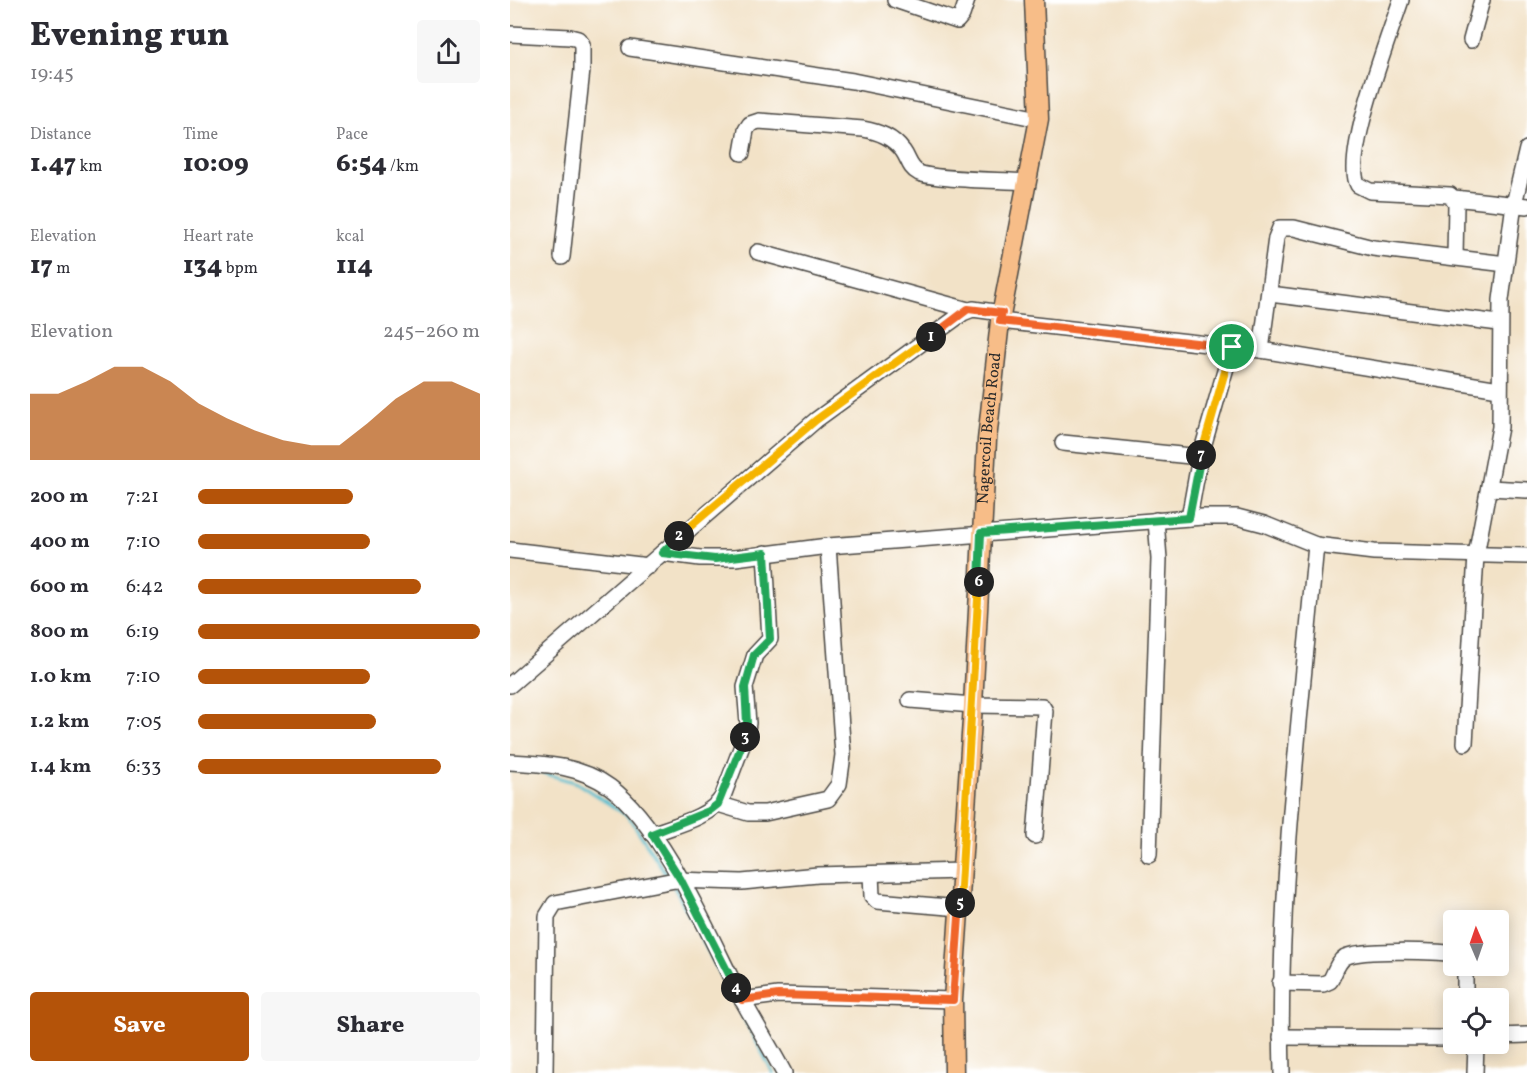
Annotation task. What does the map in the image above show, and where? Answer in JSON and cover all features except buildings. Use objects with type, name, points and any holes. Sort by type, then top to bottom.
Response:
[{"type":"main road","name":"Nagercoil Beach Road","points":[[954,1073],[953,1000],[974,705],[987,440],[1001,317],[1039,119],[1034,0]]},
{"type":"street","points":[[901,1],[957,21],[962,15],[967,0]]},
{"type":"street","points":[[1401,0],[1357,138],[1354,176],[1358,185],[1370,191],[1445,194],[1454,198],[1520,205]]},
{"type":"street","points":[[1471,40],[1482,0]]},
{"type":"street","points":[[510,34],[570,37],[578,39],[582,44],[582,70],[562,257]]},
{"type":"street","points":[[630,48],[854,81],[1039,119]]},
{"type":"street","points":[[742,153],[746,130],[750,124],[759,121],[863,129],[876,132],[893,141],[903,152],[910,165],[925,175],[1027,182]]},
{"type":"street","points":[[1465,743],[1476,555],[1500,427],[1499,323],[1506,264],[1520,205],[1527,149]]},
{"type":"street","points":[[1454,198],[1455,257]]},
{"type":"street","points":[[1261,351],[1277,232],[1286,227],[1373,248],[1506,264]]},
{"type":"street","points":[[758,252],[1001,317],[1261,351],[1499,389]]},
{"type":"street","points":[[1270,294],[1499,323]]},
{"type":"street","points":[[510,685],[816,420],[968,309]]},
{"type":"street","points":[[1189,518],[1200,457],[1232,347]]},
{"type":"street","points":[[1063,443],[1200,457]]},
{"type":"street","points":[[1489,488],[1527,490]]},
{"type":"street","points":[[662,553],[715,559],[828,546],[981,533],[1156,520],[1238,517],[1264,524],[1316,545],[1374,552],[1527,556]]},
{"type":"street","points":[[1149,855],[1160,559],[1156,520]]},
{"type":"street","points":[[1282,1073],[1280,983],[1286,878],[1316,545]]},
{"type":"street","points":[[718,804],[748,813],[789,809],[828,799],[839,784],[843,755],[828,546]]},
{"type":"street","points":[[510,550],[649,566]]},
{"type":"street","points":[[652,834],[709,811],[718,804],[746,735],[745,687],[754,655],[770,639],[765,553]]},
{"type":"street","points":[[910,700],[974,705],[1039,705],[1044,708],[1035,836]]},
{"type":"street","points":[[510,762],[562,765],[595,779],[625,800],[638,813],[652,834],[674,880],[784,1073]]},
{"type":"street","points":[[544,1073],[549,910],[562,901],[674,880],[742,882],[818,875],[962,871]]},
{"type":"street","points":[[870,874],[872,896],[877,901],[960,908]]},
{"type":"street","points":[[1280,983],[1323,984],[1330,981],[1339,963],[1354,954],[1390,952],[1443,954]]},
{"type":"street","points":[[742,1000],[778,995],[953,1000]]},
{"type":"street","points":[[1509,1036],[1527,1035]]},
{"type":"street","points":[[1281,1037],[1443,1038]]},
{"type":"street","points":[[1475,1073],[1476,1054]]},
{"type":"waterway","points":[[510,770],[540,772],[577,783],[629,817],[668,877]]},
{"type":"waterway","points":[[673,885],[773,1073]]},
{"type":"route","points":[[968,309],[1002,313],[1000,321],[1232,347],[1200,457],[1189,518],[981,533],[974,705],[953,1000],[778,995],[742,1000],[681,880],[652,834],[709,811],[718,804],[723,796],[746,735],[747,709],[744,696],[754,655],[770,639],[765,553],[715,559],[662,553],[681,534],[816,420],[968,309]]}]
